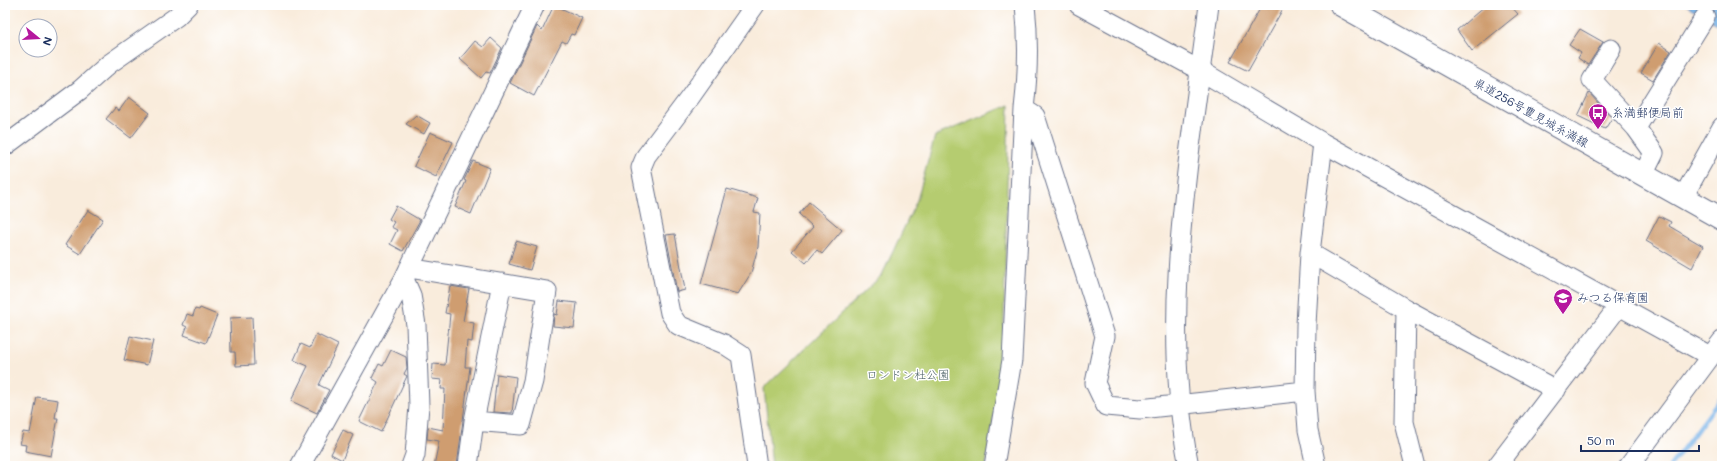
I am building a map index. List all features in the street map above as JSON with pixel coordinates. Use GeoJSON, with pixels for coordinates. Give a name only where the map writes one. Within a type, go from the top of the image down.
{"type":"FeatureCollection","features":[{"type":"Feature","properties":{"kind":"main road","name":"県道256号豊見城糸満線"},"geometry":{"type":"LineString","coordinates":[[1341,5],[1722,219]]}},
{"type":"Feature","properties":{"kind":"street"},"geometry":{"type":"LineString","coordinates":[[5,146],[80,90],[109,64],[176,17],[188,5]]}},
{"type":"Feature","properties":{"kind":"street"},"geometry":{"type":"LineString","coordinates":[[300,466],[407,274],[535,5]]}},
{"type":"Feature","properties":{"kind":"street"},"geometry":{"type":"LineString","coordinates":[[756,5],[646,156],[641,168],[670,313],[678,325],[724,344],[741,355],[757,466]]}},
{"type":"Feature","properties":{"kind":"street"},"geometry":{"type":"LineString","coordinates":[[994,466],[1012,360],[1024,109],[1028,73],[1029,37],[1025,5]]}},
{"type":"Feature","properties":{"kind":"street"},"geometry":{"type":"LineString","coordinates":[[1079,5],[1201,72],[1323,143],[1710,356]]}},
{"type":"Feature","properties":{"kind":"street"},"geometry":{"type":"LineString","coordinates":[[1189,466],[1181,405],[1177,334],[1179,278],[1185,196],[1209,5]]}},
{"type":"Feature","properties":{"kind":"street"},"geometry":{"type":"LineString","coordinates":[[1636,128],[1705,17]]}},
{"type":"Feature","properties":{"kind":"street"},"geometry":{"type":"LineString","coordinates":[[1611,49],[1592,80],[1636,128],[1654,153],[1643,175]]}},
{"type":"Feature","properties":{"kind":"street"},"geometry":{"type":"LineString","coordinates":[[1024,109],[1035,116],[1104,336],[1095,383],[1106,406],[1140,409],[1305,391]]}},
{"type":"Feature","properties":{"kind":"street"},"geometry":{"type":"LineString","coordinates":[[1683,197],[1722,127]]}},
{"type":"Feature","properties":{"kind":"street"},"geometry":{"type":"LineString","coordinates":[[1316,466],[1308,430],[1305,391],[1310,253],[1323,143]]}},
{"type":"Feature","properties":{"kind":"street"},"geometry":{"type":"LineString","coordinates":[[1310,253],[1406,309],[1556,390]]}},
{"type":"Feature","properties":{"kind":"street"},"geometry":{"type":"LineString","coordinates":[[407,274],[502,283],[547,291],[533,381],[521,425],[474,421]]}},
{"type":"Feature","properties":{"kind":"street"},"geometry":{"type":"LineString","coordinates":[[407,274],[416,332],[419,406],[415,455],[411,466]]}},
{"type":"Feature","properties":{"kind":"street"},"geometry":{"type":"LineString","coordinates":[[468,466],[474,421],[502,283]]}},
{"type":"Feature","properties":{"kind":"street"},"geometry":{"type":"LineString","coordinates":[[1497,466],[1619,306]]}},
{"type":"Feature","properties":{"kind":"street"},"geometry":{"type":"LineString","coordinates":[[1406,309],[1404,422],[1414,466]]}},
{"type":"Feature","properties":{"kind":"street"},"geometry":{"type":"LineString","coordinates":[[1630,466],[1722,341]]}},
{"type":"Feature","properties":{"kind":"green space","name":"ロンドン杜公園"},"geometry":{"type":"Polygon","coordinates":[[[1009,105],[1003,358],[986,466],[772,466],[764,388],[882,275],[917,200],[935,136],[1009,105]]]}},
{"type":"Feature","properties":{"kind":"water"},"geometry":{"type":"Polygon","coordinates":[[[1686,5],[1722,5],[1722,27],[1686,5]]]}},
{"type":"Feature","properties":{"kind":"building"},"geometry":{"type":"Polygon","coordinates":[[[554,5],[582,18],[574,35],[571,34],[566,43],[562,41],[534,96],[510,83],[537,26],[542,31],[554,5]]]}},
{"type":"Feature","properties":{"kind":"building"},"geometry":{"type":"Polygon","coordinates":[[[1262,5],[1285,5],[1248,71],[1230,62],[1262,5]]]}},
{"type":"Feature","properties":{"kind":"building"},"geometry":{"type":"Polygon","coordinates":[[[1486,5],[1510,5],[1518,14],[1472,51],[1457,30],[1486,5]]]}},
{"type":"Feature","properties":{"kind":"building"},"geometry":{"type":"Polygon","coordinates":[[[1580,29],[1603,42],[1588,65],[1578,58],[1581,53],[1569,45],[1580,29]]]}},
{"type":"Feature","properties":{"kind":"building"},"geometry":{"type":"Polygon","coordinates":[[[491,38],[502,48],[490,73],[486,72],[481,78],[460,59],[475,41],[483,47],[491,38]]]}},
{"type":"Feature","properties":{"kind":"building"},"geometry":{"type":"Polygon","coordinates":[[[1659,43],[1671,51],[1653,80],[1641,73],[1659,43]]]}},
{"type":"Feature","properties":{"kind":"building"},"geometry":{"type":"Polygon","coordinates":[[[1589,93],[1612,118],[1605,129],[1578,116],[1589,93]]]}},
{"type":"Feature","properties":{"kind":"building"},"geometry":{"type":"Polygon","coordinates":[[[129,97],[150,113],[131,138],[106,119],[115,108],[119,111],[129,97]]]}},
{"type":"Feature","properties":{"kind":"building"},"geometry":{"type":"Polygon","coordinates":[[[416,115],[430,123],[424,134],[406,124],[416,115]]]}},
{"type":"Feature","properties":{"kind":"building"},"geometry":{"type":"Polygon","coordinates":[[[430,132],[453,142],[436,177],[414,166],[430,132]]]}},
{"type":"Feature","properties":{"kind":"building"},"geometry":{"type":"Polygon","coordinates":[[[473,161],[490,168],[471,214],[455,207],[466,181],[464,180],[473,161]]]}},
{"type":"Feature","properties":{"kind":"building"},"geometry":{"type":"Polygon","coordinates":[[[727,189],[758,198],[754,212],[760,213],[758,247],[751,273],[738,294],[701,284],[727,189]]]}},
{"type":"Feature","properties":{"kind":"building"},"geometry":{"type":"Polygon","coordinates":[[[809,202],[842,230],[822,254],[817,250],[806,263],[792,251],[813,227],[799,214],[809,202]]]}},
{"type":"Feature","properties":{"kind":"building"},"geometry":{"type":"Polygon","coordinates":[[[396,206],[420,220],[403,251],[390,244],[397,230],[391,227],[394,222],[389,219],[396,206]]]}},
{"type":"Feature","properties":{"kind":"building"},"geometry":{"type":"Polygon","coordinates":[[[88,210],[103,219],[80,254],[65,245],[88,210]]]}},
{"type":"Feature","properties":{"kind":"building"},"geometry":{"type":"Polygon","coordinates":[[[1659,216],[1671,222],[1669,226],[1703,246],[1692,268],[1646,241],[1659,216]]]}},
{"type":"Feature","properties":{"kind":"building"},"geometry":{"type":"Polygon","coordinates":[[[675,234],[685,290],[677,292],[666,235],[675,234]]]}},
{"type":"Feature","properties":{"kind":"building"},"geometry":{"type":"Polygon","coordinates":[[[516,241],[537,247],[530,270],[509,264],[516,241]]]}},
{"type":"Feature","properties":{"kind":"building"},"geometry":{"type":"Polygon","coordinates":[[[450,286],[469,289],[463,321],[474,323],[472,342],[467,341],[465,367],[470,367],[457,466],[434,466],[439,441],[427,439],[428,427],[443,430],[445,389],[441,389],[442,380],[432,379],[433,364],[445,365],[450,314],[445,313],[450,286]]]}},
{"type":"Feature","properties":{"kind":"building"},"geometry":{"type":"Polygon","coordinates":[[[559,301],[577,303],[574,328],[553,326],[554,314],[557,315],[559,301]]]}},
{"type":"Feature","properties":{"kind":"building"},"geometry":{"type":"Polygon","coordinates":[[[200,308],[217,315],[206,343],[184,335],[187,327],[183,325],[187,314],[193,316],[195,309],[199,310],[200,308]]]}},
{"type":"Feature","properties":{"kind":"building"},"geometry":{"type":"Polygon","coordinates":[[[252,317],[254,365],[236,366],[235,352],[231,352],[230,318],[252,317]]]}},
{"type":"Feature","properties":{"kind":"building"},"geometry":{"type":"Polygon","coordinates":[[[316,334],[338,345],[319,385],[329,390],[317,413],[291,401],[308,366],[294,360],[301,344],[310,348],[316,334]]]}},
{"type":"Feature","properties":{"kind":"building"},"geometry":{"type":"Polygon","coordinates":[[[130,336],[153,341],[147,365],[124,360],[130,336]]]}},
{"type":"Feature","properties":{"kind":"building"},"geometry":{"type":"Polygon","coordinates":[[[391,350],[406,357],[407,368],[404,374],[407,376],[381,432],[359,421],[378,382],[372,378],[379,364],[383,366],[391,350]]]}},
{"type":"Feature","properties":{"kind":"building"},"geometry":{"type":"Polygon","coordinates":[[[497,374],[516,377],[512,413],[493,412],[497,374]]]}},
{"type":"Feature","properties":{"kind":"building"},"geometry":{"type":"Polygon","coordinates":[[[37,397],[58,400],[55,418],[58,418],[51,456],[25,451],[26,445],[20,444],[23,432],[30,433],[37,397]]]}},
{"type":"Feature","properties":{"kind":"building"},"geometry":{"type":"Polygon","coordinates":[[[343,430],[353,435],[342,460],[331,454],[343,430]]]}},
{"type":"Feature","properties":{"kind":"waterway"},"geometry":{"type":"LineString","coordinates":[[1670,466],[1722,397]]}},
{"type":"Feature","properties":{"kind":"place","name":"糸満郵便局前"},"geometry":{"type":"Point","coordinates":[1598,130]}},
{"type":"Feature","properties":{"kind":"place","name":"みつる保育園"},"geometry":{"type":"Point","coordinates":[1563,315]}}]}
